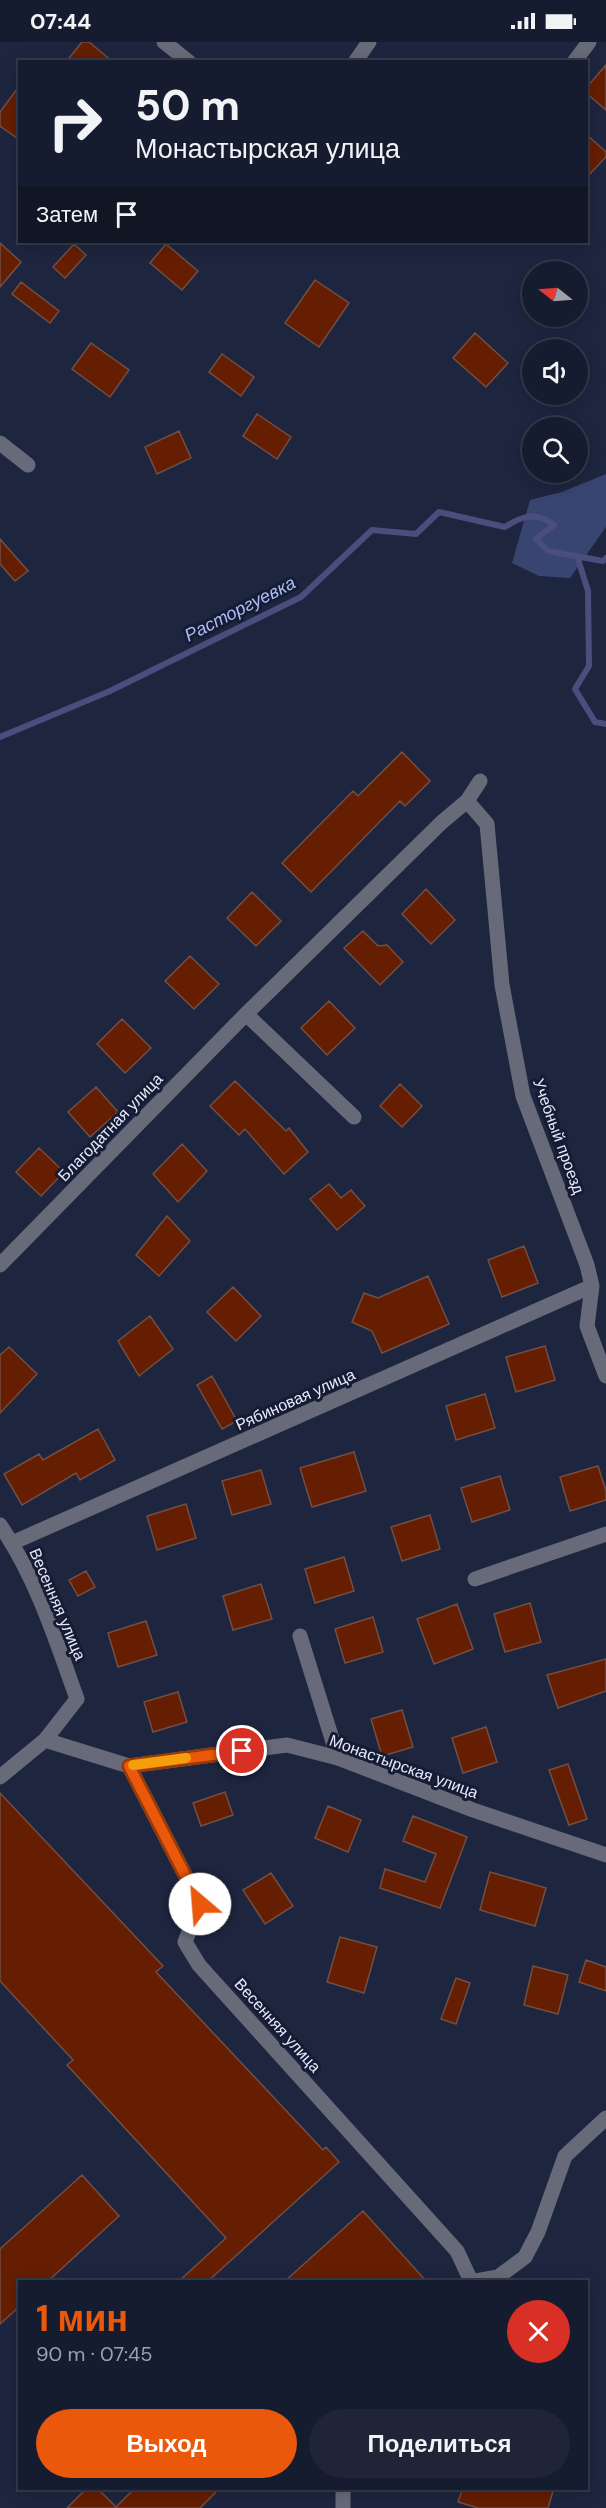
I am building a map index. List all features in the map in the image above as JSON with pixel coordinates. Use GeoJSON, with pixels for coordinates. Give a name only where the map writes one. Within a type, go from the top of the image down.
{"type":"FeatureCollection","features":[{"type":"Feature","properties":{"kind":"street"},"geometry":{"type":"LineString","coordinates":[[164,42],[186,60]]}},
{"type":"Feature","properties":{"kind":"street"},"geometry":{"type":"LineString","coordinates":[[356,60],[369,42]]}},
{"type":"Feature","properties":{"kind":"street"},"geometry":{"type":"LineString","coordinates":[[576,60],[589,42]]}},
{"type":"Feature","properties":{"kind":"street"},"geometry":{"type":"LineString","coordinates":[[0,443],[28,465]]}},
{"type":"Feature","properties":{"kind":"street","name":"Благодатная улица"},"geometry":{"type":"LineString","coordinates":[[0,1265],[246,1014],[442,822],[467,801],[480,781]]}},
{"type":"Feature","properties":{"kind":"street","name":"Учебный проезд"},"geometry":{"type":"LineString","coordinates":[[467,801],[487,824],[502,985],[523,1096],[583,1254],[592,1286],[587,1326],[606,1376]]}},
{"type":"Feature","properties":{"kind":"street"},"geometry":{"type":"LineString","coordinates":[[246,1014],[354,1117]]}},
{"type":"Feature","properties":{"kind":"street","name":"Рябиновая улица"},"geometry":{"type":"LineString","coordinates":[[12,1543],[592,1286]]}},
{"type":"Feature","properties":{"kind":"street","name":"Весенняя улица"},"geometry":{"type":"LineString","coordinates":[[0,1525],[12,1543],[53,1630],[77,1699],[45,1740]]}},
{"type":"Feature","properties":{"kind":"street"},"geometry":{"type":"LineString","coordinates":[[475,1579],[606,1534]]}},
{"type":"Feature","properties":{"kind":"street"},"geometry":{"type":"LineString","coordinates":[[300,1636],[338,1758]]}},
{"type":"Feature","properties":{"kind":"street"},"geometry":{"type":"LineString","coordinates":[[0,1777],[45,1740]]}},
{"type":"Feature","properties":{"kind":"street","name":"Монастырская улица"},"geometry":{"type":"LineString","coordinates":[[45,1740],[129,1766],[287,1745],[338,1758],[473,1810],[606,1855]]}},
{"type":"Feature","properties":{"kind":"street","name":"Весенняя улица"},"geometry":{"type":"LineString","coordinates":[[129,1766],[200,1904],[186,1942],[199,1965],[457,2251],[470,2280]]}},
{"type":"Feature","properties":{"kind":"street"},"geometry":{"type":"LineString","coordinates":[[477,2280],[498,2277],[525,2257],[538,2232],[565,2156],[606,2118]]}},
{"type":"Feature","properties":{"kind":"street"},"geometry":{"type":"LineString","coordinates":[[343,2508],[344,2490]]}},
{"type":"Feature","properties":{"kind":"shaded area"},"geometry":{"type":"Polygon","coordinates":[[[606,474],[606,527],[570,578],[539,576],[512,563],[530,500],[562,492],[606,474]]]}},
{"type":"Feature","properties":{"kind":"building"},"geometry":{"type":"Polygon","coordinates":[[[82,42],[89,42],[111,60],[68,60],[82,42]]]}},
{"type":"Feature","properties":{"kind":"building"},"geometry":{"type":"Polygon","coordinates":[[[606,65],[606,110],[588,95],[588,86],[606,65]]]}},
{"type":"Feature","properties":{"kind":"building"},"geometry":{"type":"Polygon","coordinates":[[[18,88],[18,139],[0,126],[0,112],[18,88]]]}},
{"type":"Feature","properties":{"kind":"building"},"geometry":{"type":"Polygon","coordinates":[[[588,136],[606,152],[606,157],[588,176],[588,136]]]}},
{"type":"Feature","properties":{"kind":"building"},"geometry":{"type":"Polygon","coordinates":[[[0,243],[21,262],[0,287],[0,243]]]}},
{"type":"Feature","properties":{"kind":"building"},"geometry":{"type":"Polygon","coordinates":[[[74,244],[86,255],[65,278],[53,267],[74,244]]]}},
{"type":"Feature","properties":{"kind":"building"},"geometry":{"type":"Polygon","coordinates":[[[166,244],[198,271],[182,290],[150,263],[166,244]]]}},
{"type":"Feature","properties":{"kind":"building"},"geometry":{"type":"Polygon","coordinates":[[[315,280],[349,303],[319,347],[285,323],[315,280]]]}},
{"type":"Feature","properties":{"kind":"building"},"geometry":{"type":"Polygon","coordinates":[[[21,282],[59,311],[50,323],[12,294],[21,282]]]}},
{"type":"Feature","properties":{"kind":"building"},"geometry":{"type":"Polygon","coordinates":[[[475,333],[508,363],[486,387],[453,358],[475,333]]]}},
{"type":"Feature","properties":{"kind":"building"},"geometry":{"type":"Polygon","coordinates":[[[91,343],[129,370],[110,397],[72,369],[91,343]]]}},
{"type":"Feature","properties":{"kind":"building"},"geometry":{"type":"Polygon","coordinates":[[[222,354],[254,377],[241,396],[209,372],[222,354]]]}},
{"type":"Feature","properties":{"kind":"building"},"geometry":{"type":"Polygon","coordinates":[[[257,414],[291,437],[277,459],[243,436],[257,414]]]}},
{"type":"Feature","properties":{"kind":"building"},"geometry":{"type":"Polygon","coordinates":[[[179,431],[191,458],[157,474],[145,447],[179,431]]]}},
{"type":"Feature","properties":{"kind":"building"},"geometry":{"type":"Polygon","coordinates":[[[0,539],[28,571],[15,581],[0,564],[0,539]]]}},
{"type":"Feature","properties":{"kind":"building"},"geometry":{"type":"Polygon","coordinates":[[[402,752],[430,781],[405,806],[400,801],[311,892],[282,863],[353,791],[358,796],[402,752]]]}},
{"type":"Feature","properties":{"kind":"building"},"geometry":{"type":"Polygon","coordinates":[[[426,889],[455,920],[431,944],[402,914],[426,889]]]}},
{"type":"Feature","properties":{"kind":"building"},"geometry":{"type":"Polygon","coordinates":[[[252,892],[281,921],[256,946],[227,918],[252,892]]]}},
{"type":"Feature","properties":{"kind":"building"},"geometry":{"type":"Polygon","coordinates":[[[363,931],[378,946],[387,945],[403,962],[380,985],[344,948],[363,931]]]}},
{"type":"Feature","properties":{"kind":"building"},"geometry":{"type":"Polygon","coordinates":[[[190,956],[219,984],[194,1009],[165,981],[190,956]]]}},
{"type":"Feature","properties":{"kind":"building"},"geometry":{"type":"Polygon","coordinates":[[[329,1001],[355,1028],[327,1055],[301,1028],[329,1001]]]}},
{"type":"Feature","properties":{"kind":"building"},"geometry":{"type":"Polygon","coordinates":[[[122,1019],[151,1048],[125,1073],[97,1044],[122,1019]]]}},
{"type":"Feature","properties":{"kind":"building"},"geometry":{"type":"Polygon","coordinates":[[[235,1081],[286,1131],[289,1128],[308,1152],[284,1174],[245,1129],[239,1135],[210,1106],[235,1081]]]}},
{"type":"Feature","properties":{"kind":"building"},"geometry":{"type":"Polygon","coordinates":[[[400,1084],[422,1106],[402,1127],[380,1106],[400,1084]]]}},
{"type":"Feature","properties":{"kind":"building"},"geometry":{"type":"Polygon","coordinates":[[[96,1087],[118,1112],[90,1137],[68,1112],[96,1087]]]}},
{"type":"Feature","properties":{"kind":"building"},"geometry":{"type":"Polygon","coordinates":[[[182,1144],[207,1171],[178,1202],[153,1174],[182,1144]]]}},
{"type":"Feature","properties":{"kind":"building"},"geometry":{"type":"Polygon","coordinates":[[[39,1148],[64,1172],[41,1196],[16,1172],[39,1148]]]}},
{"type":"Feature","properties":{"kind":"building"},"geometry":{"type":"Polygon","coordinates":[[[329,1184],[341,1198],[351,1190],[365,1206],[337,1230],[310,1199],[329,1184]]]}},
{"type":"Feature","properties":{"kind":"building"},"geometry":{"type":"Polygon","coordinates":[[[167,1216],[190,1241],[159,1276],[136,1255],[167,1216]]]}},
{"type":"Feature","properties":{"kind":"building"},"geometry":{"type":"Polygon","coordinates":[[[524,1246],[538,1283],[502,1297],[488,1260],[524,1246]]]}},
{"type":"Feature","properties":{"kind":"building"},"geometry":{"type":"Polygon","coordinates":[[[428,1276],[449,1324],[382,1353],[372,1331],[352,1322],[364,1293],[378,1298],[428,1276]]]}},
{"type":"Feature","properties":{"kind":"building"},"geometry":{"type":"Polygon","coordinates":[[[233,1287],[261,1316],[236,1341],[207,1312],[233,1287]]]}},
{"type":"Feature","properties":{"kind":"building"},"geometry":{"type":"Polygon","coordinates":[[[150,1316],[173,1349],[139,1376],[118,1341],[150,1316]]]}},
{"type":"Feature","properties":{"kind":"building"},"geometry":{"type":"Polygon","coordinates":[[[545,1346],[555,1380],[516,1392],[506,1357],[545,1346]]]}},
{"type":"Feature","properties":{"kind":"building"},"geometry":{"type":"Polygon","coordinates":[[[9,1347],[37,1374],[0,1413],[0,1355],[9,1347]]]}},
{"type":"Feature","properties":{"kind":"building"},"geometry":{"type":"Polygon","coordinates":[[[212,1376],[237,1421],[222,1429],[197,1385],[212,1376]]]}},
{"type":"Feature","properties":{"kind":"building"},"geometry":{"type":"Polygon","coordinates":[[[485,1394],[495,1428],[456,1440],[446,1406],[485,1394]]]}},
{"type":"Feature","properties":{"kind":"building"},"geometry":{"type":"Polygon","coordinates":[[[98,1429],[115,1460],[80,1480],[76,1473],[22,1505],[4,1474],[39,1454],[43,1460],[98,1429]]]}},
{"type":"Feature","properties":{"kind":"building"},"geometry":{"type":"Polygon","coordinates":[[[354,1452],[366,1491],[312,1507],[300,1468],[354,1452]]]}},
{"type":"Feature","properties":{"kind":"building"},"geometry":{"type":"Polygon","coordinates":[[[598,1466],[606,1491],[606,1500],[570,1511],[560,1477],[598,1466]]]}},
{"type":"Feature","properties":{"kind":"building"},"geometry":{"type":"Polygon","coordinates":[[[261,1470],[271,1504],[232,1515],[222,1481],[261,1470]]]}},
{"type":"Feature","properties":{"kind":"building"},"geometry":{"type":"Polygon","coordinates":[[[500,1476],[510,1510],[472,1522],[461,1488],[500,1476]]]}},
{"type":"Feature","properties":{"kind":"building"},"geometry":{"type":"Polygon","coordinates":[[[186,1504],[196,1538],[157,1550],[147,1516],[186,1504]]]}},
{"type":"Feature","properties":{"kind":"building"},"geometry":{"type":"Polygon","coordinates":[[[430,1515],[440,1549],[402,1561],[391,1527],[430,1515]]]}},
{"type":"Feature","properties":{"kind":"building"},"geometry":{"type":"Polygon","coordinates":[[[344,1557],[354,1591],[315,1603],[305,1569],[344,1557]]]}},
{"type":"Feature","properties":{"kind":"building"},"geometry":{"type":"Polygon","coordinates":[[[86,1571],[95,1587],[78,1596],[69,1580],[86,1571]]]}},
{"type":"Feature","properties":{"kind":"building"},"geometry":{"type":"Polygon","coordinates":[[[261,1584],[272,1619],[233,1630],[223,1596],[261,1584]]]}},
{"type":"Feature","properties":{"kind":"building"},"geometry":{"type":"Polygon","coordinates":[[[530,1603],[541,1642],[505,1652],[494,1614],[530,1603]]]}},
{"type":"Feature","properties":{"kind":"building"},"geometry":{"type":"Polygon","coordinates":[[[457,1604],[473,1649],[434,1664],[417,1619],[457,1604]]]}},
{"type":"Feature","properties":{"kind":"building"},"geometry":{"type":"Polygon","coordinates":[[[373,1617],[383,1652],[345,1663],[335,1629],[373,1617]]]}},
{"type":"Feature","properties":{"kind":"building"},"geometry":{"type":"Polygon","coordinates":[[[146,1621],[157,1655],[118,1667],[108,1633],[146,1621]]]}},
{"type":"Feature","properties":{"kind":"building"},"geometry":{"type":"Polygon","coordinates":[[[606,1659],[606,1691],[558,1708],[547,1675],[606,1659]]]}},
{"type":"Feature","properties":{"kind":"building"},"geometry":{"type":"Polygon","coordinates":[[[178,1692],[187,1722],[153,1732],[144,1702],[178,1692]]]}},
{"type":"Feature","properties":{"kind":"building"},"geometry":{"type":"Polygon","coordinates":[[[402,1710],[413,1747],[382,1756],[371,1719],[402,1710]]]}},
{"type":"Feature","properties":{"kind":"building"},"geometry":{"type":"Polygon","coordinates":[[[486,1727],[497,1762],[463,1773],[452,1738],[486,1727]]]}},
{"type":"Feature","properties":{"kind":"building"},"geometry":{"type":"Polygon","coordinates":[[[568,1764],[587,1819],[569,1825],[549,1770],[568,1764]]]}},
{"type":"Feature","properties":{"kind":"building"},"geometry":{"type":"Polygon","coordinates":[[[225,1792],[233,1815],[201,1826],[193,1803],[225,1792]]]}},
{"type":"Feature","properties":{"kind":"building"},"geometry":{"type":"Polygon","coordinates":[[[0,1793],[163,1966],[156,1972],[323,2150],[326,2147],[339,2162],[209,2280],[180,2280],[226,2238],[67,2065],[73,2060],[0,1981],[0,1793]]]}},
{"type":"Feature","properties":{"kind":"building"},"geometry":{"type":"Polygon","coordinates":[[[328,1806],[361,1820],[348,1852],[315,1838],[328,1806]]]}},
{"type":"Feature","properties":{"kind":"building"},"geometry":{"type":"Polygon","coordinates":[[[413,1816],[467,1837],[440,1908],[380,1888],[385,1869],[425,1882],[436,1854],[403,1841],[413,1816]]]}},
{"type":"Feature","properties":{"kind":"building"},"geometry":{"type":"Polygon","coordinates":[[[490,1872],[546,1888],[535,1926],[480,1910],[490,1872]]]}},
{"type":"Feature","properties":{"kind":"building"},"geometry":{"type":"Polygon","coordinates":[[[271,1873],[293,1906],[265,1924],[243,1890],[271,1873]]]}},
{"type":"Feature","properties":{"kind":"building"},"geometry":{"type":"Polygon","coordinates":[[[340,1937],[377,1947],[364,1993],[327,1982],[340,1937]]]}},
{"type":"Feature","properties":{"kind":"building"},"geometry":{"type":"Polygon","coordinates":[[[586,1960],[606,1967],[606,1991],[579,1982],[586,1960]]]}},
{"type":"Feature","properties":{"kind":"building"},"geometry":{"type":"Polygon","coordinates":[[[533,1966],[568,1975],[558,2014],[524,2005],[533,1966]]]}},
{"type":"Feature","properties":{"kind":"building"},"geometry":{"type":"Polygon","coordinates":[[[456,1978],[470,1983],[456,2024],[441,2019],[456,1978]]]}},
{"type":"Feature","properties":{"kind":"building"},"geometry":{"type":"Polygon","coordinates":[[[82,2175],[119,2216],[49,2280],[18,2280],[18,2308],[0,2324],[0,2249],[82,2175]]]}},
{"type":"Feature","properties":{"kind":"building"},"geometry":{"type":"Polygon","coordinates":[[[363,2211],[425,2280],[286,2280],[363,2211]]]}},
{"type":"Feature","properties":{"kind":"building"},"geometry":{"type":"Polygon","coordinates":[[[85,2490],[99,2490],[116,2507],[133,2490],[218,2490],[200,2508],[67,2508],[85,2490]]]}},
{"type":"Feature","properties":{"kind":"building"},"geometry":{"type":"Polygon","coordinates":[[[462,2490],[553,2490],[548,2508],[478,2508],[458,2502],[462,2490]]]}},
{"type":"Feature","properties":{"kind":"waterway","name":"Расторгуевка"},"geometry":{"type":"LineString","coordinates":[[0,737],[110,691],[301,597],[372,530],[416,534],[439,512],[505,527],[517,520],[535,517],[554,525],[536,539],[548,551],[603,561],[606,558]]}},
{"type":"Feature","properties":{"kind":"waterway"},"geometry":{"type":"LineString","coordinates":[[577,556],[588,591],[589,666],[575,689],[595,722],[606,724]]}},
{"type":"Feature","properties":{"kind":"slow traffic"},"geometry":{"type":"LineString","coordinates":[[133,1765],[186,1758]]}},
{"type":"Feature","properties":{"kind":"route"},"geometry":{"type":"LineString","coordinates":[[200,1904],[129,1766],[242,1751]]}}]}
